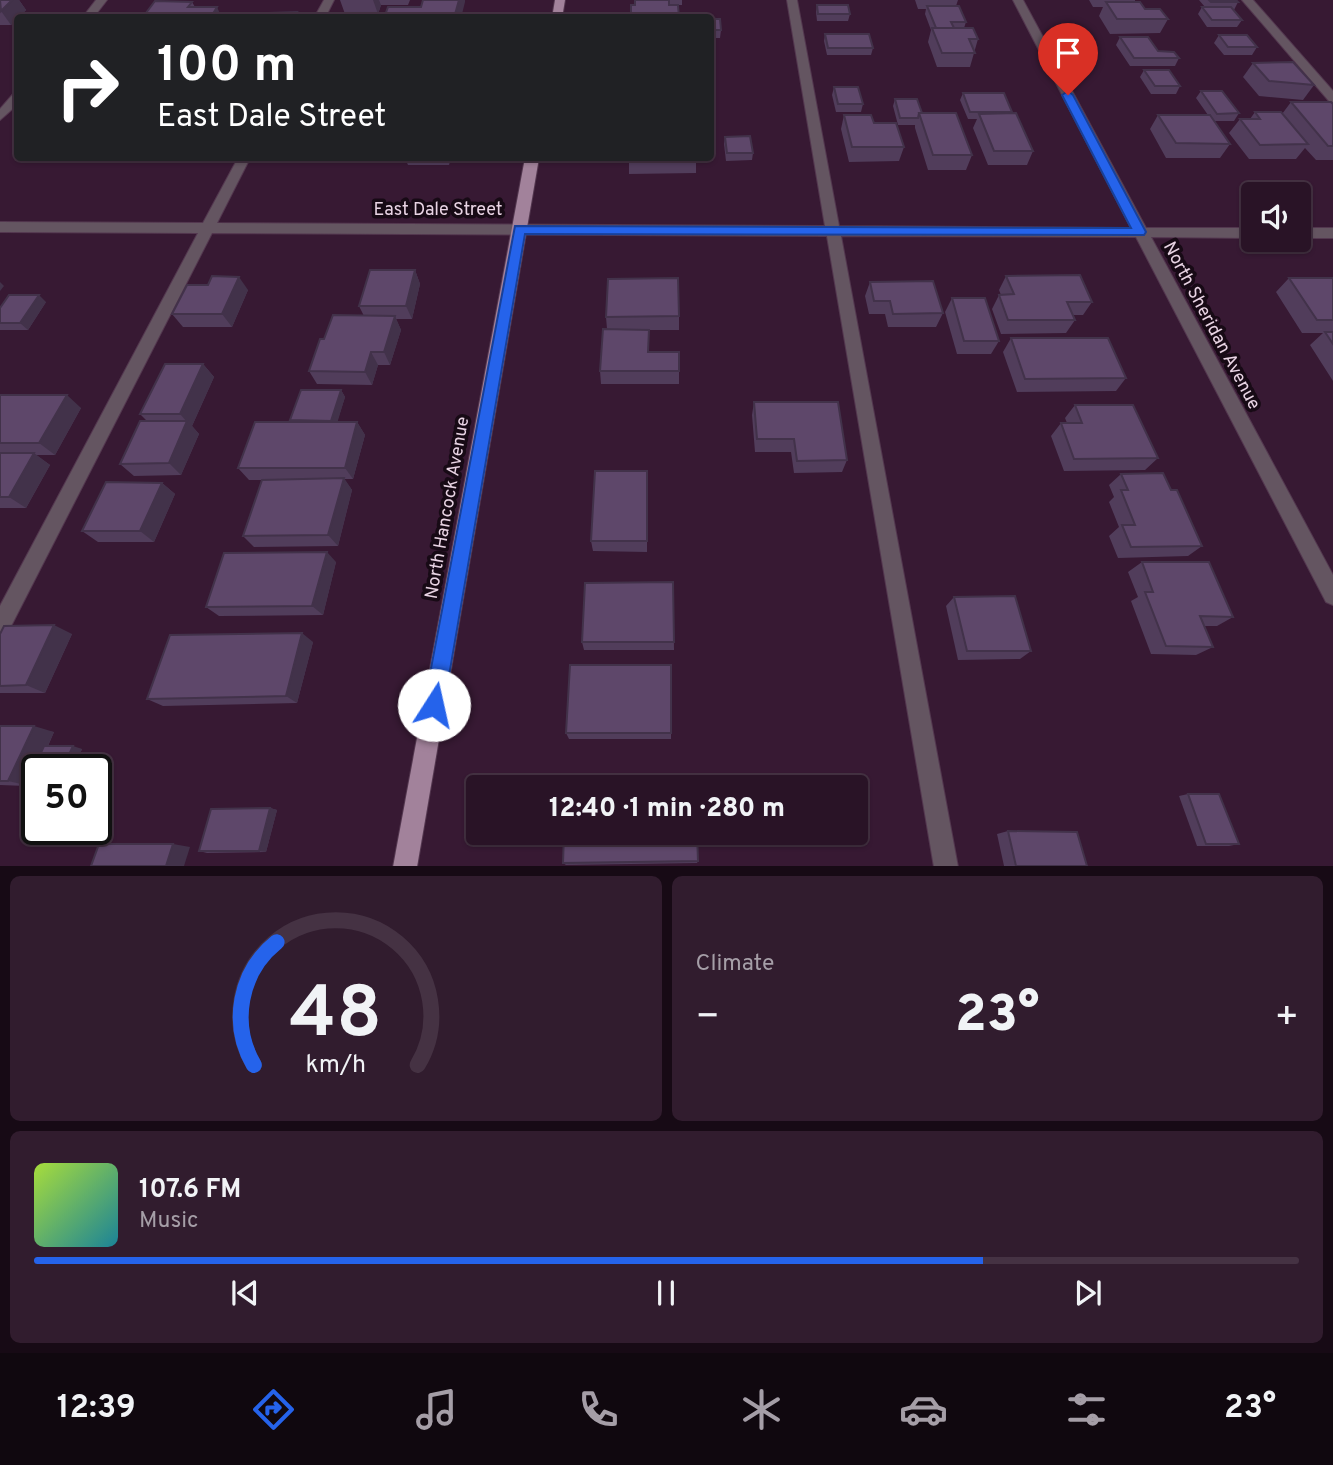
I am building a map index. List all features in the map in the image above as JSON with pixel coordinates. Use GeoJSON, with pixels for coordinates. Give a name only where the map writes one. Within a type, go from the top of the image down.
{"type":"FeatureCollection","features":[{"type":"Feature","properties":{"kind":"main road","name":"North Hancock Avenue"},"geometry":{"type":"LineString","coordinates":[[405,866],[531,161]]}},
{"type":"Feature","properties":{"kind":"street"},"geometry":{"type":"LineString","coordinates":[[90,14],[102,0]]}},
{"type":"Feature","properties":{"kind":"street"},"geometry":{"type":"LineString","coordinates":[[792,0],[946,866]]}},
{"type":"Feature","properties":{"kind":"street","name":"North Sheridan Avenue"},"geometry":{"type":"LineString","coordinates":[[1018,0],[1333,595]]}},
{"type":"Feature","properties":{"kind":"street"},"geometry":{"type":"LineString","coordinates":[[1247,0],[1333,98]]}},
{"type":"Feature","properties":{"kind":"street"},"geometry":{"type":"LineString","coordinates":[[0,116],[14,100]]}},
{"type":"Feature","properties":{"kind":"street"},"geometry":{"type":"LineString","coordinates":[[0,627],[242,161]]}},
{"type":"Feature","properties":{"kind":"street","name":"East Dale Street"},"geometry":{"type":"LineString","coordinates":[[0,227],[1241,233]]}},
{"type":"Feature","properties":{"kind":"street"},"geometry":{"type":"LineString","coordinates":[[1311,233],[1333,233]]}},
{"type":"Feature","properties":{"kind":"building"},"geometry":{"type":"Polygon","coordinates":[[[0,0],[12,0],[1,11],[0,0]]]}},
{"type":"Feature","properties":{"kind":"building"},"geometry":{"type":"Polygon","coordinates":[[[423,0],[459,0],[455,14],[385,14],[388,7],[421,7],[423,0]]]}},
{"type":"Feature","properties":{"kind":"building"},"geometry":{"type":"Polygon","coordinates":[[[635,0],[669,0],[669,5],[678,5],[679,14],[631,14],[631,5],[635,5],[635,0]]]}},
{"type":"Feature","properties":{"kind":"building"},"geometry":{"type":"Polygon","coordinates":[[[1209,0],[1236,0],[1238,2],[1211,2],[1209,0]]]}},
{"type":"Feature","properties":{"kind":"building"},"geometry":{"type":"Polygon","coordinates":[[[155,1],[192,2],[188,7],[217,7],[213,14],[145,14],[155,1]]]}},
{"type":"Feature","properties":{"kind":"building"},"geometry":{"type":"Polygon","coordinates":[[[1106,2],[1140,2],[1145,9],[1160,9],[1168,19],[1117,19],[1106,2]]]}},
{"type":"Feature","properties":{"kind":"building"},"geometry":{"type":"Polygon","coordinates":[[[817,5],[848,5],[850,14],[818,14],[817,5]]]}},
{"type":"Feature","properties":{"kind":"building"},"geometry":{"type":"Polygon","coordinates":[[[927,6],[959,6],[966,22],[951,22],[954,28],[936,28],[927,6]]]}},
{"type":"Feature","properties":{"kind":"building"},"geometry":{"type":"Polygon","coordinates":[[[1202,7],[1231,7],[1242,20],[1212,20],[1202,7]]]}},
{"type":"Feature","properties":{"kind":"building"},"geometry":{"type":"Polygon","coordinates":[[[297,12],[296,14],[268,13],[297,12]]]}},
{"type":"Feature","properties":{"kind":"building"},"geometry":{"type":"Polygon","coordinates":[[[714,19],[720,19],[721,30],[714,30],[714,19]]]}},
{"type":"Feature","properties":{"kind":"building"},"geometry":{"type":"Polygon","coordinates":[[[932,28],[973,28],[978,39],[969,39],[975,53],[942,53],[932,28]]]}},
{"type":"Feature","properties":{"kind":"building"},"geometry":{"type":"Polygon","coordinates":[[[825,34],[869,34],[873,48],[828,48],[825,34]]]}},
{"type":"Feature","properties":{"kind":"building"},"geometry":{"type":"Polygon","coordinates":[[[1219,35],[1247,35],[1257,47],[1228,47],[1219,35]]]}},
{"type":"Feature","properties":{"kind":"building"},"geometry":{"type":"Polygon","coordinates":[[[1120,37],[1148,37],[1158,51],[1174,52],[1179,58],[1134,58],[1120,37]]]}},
{"type":"Feature","properties":{"kind":"building"},"geometry":{"type":"Polygon","coordinates":[[[1293,62],[1314,85],[1269,81],[1253,63],[1293,62]]]}},
{"type":"Feature","properties":{"kind":"building"},"geometry":{"type":"Polygon","coordinates":[[[1144,70],[1169,70],[1180,86],[1155,86],[1144,70]]]}},
{"type":"Feature","properties":{"kind":"building"},"geometry":{"type":"Polygon","coordinates":[[[834,87],[858,87],[863,104],[838,104],[834,87]]]}},
{"type":"Feature","properties":{"kind":"building"},"geometry":{"type":"Polygon","coordinates":[[[1201,91],[1222,91],[1239,113],[1217,114],[1201,91]]]}},
{"type":"Feature","properties":{"kind":"building"},"geometry":{"type":"Polygon","coordinates":[[[963,93],[1004,93],[1012,112],[970,112],[963,93]]]}},
{"type":"Feature","properties":{"kind":"building"},"geometry":{"type":"Polygon","coordinates":[[[895,99],[917,99],[922,113],[919,113],[918,118],[900,118],[895,99]]]}},
{"type":"Feature","properties":{"kind":"building"},"geometry":{"type":"Polygon","coordinates":[[[1291,102],[1333,104],[1333,146],[1328,146],[1291,102]]]}},
{"type":"Feature","properties":{"kind":"building"},"geometry":{"type":"Polygon","coordinates":[[[1255,112],[1281,112],[1308,144],[1260,145],[1240,119],[1260,119],[1255,112]]]}},
{"type":"Feature","properties":{"kind":"building"},"geometry":{"type":"Polygon","coordinates":[[[919,113],[956,113],[972,155],[933,155],[919,113]]]}},
{"type":"Feature","properties":{"kind":"building"},"geometry":{"type":"Polygon","coordinates":[[[1016,113],[1033,151],[994,151],[979,114],[1016,113]]]}},
{"type":"Feature","properties":{"kind":"building"},"geometry":{"type":"Polygon","coordinates":[[[844,115],[871,115],[874,123],[896,123],[904,147],[852,147],[844,115]]]}},
{"type":"Feature","properties":{"kind":"building"},"geometry":{"type":"Polygon","coordinates":[[[1158,115],[1210,115],[1230,144],[1176,143],[1158,115]]]}},
{"type":"Feature","properties":{"kind":"building"},"geometry":{"type":"Polygon","coordinates":[[[750,136],[753,153],[727,153],[725,137],[750,136]]]}},
{"type":"Feature","properties":{"kind":"building"},"geometry":{"type":"Polygon","coordinates":[[[370,270],[415,270],[406,306],[359,306],[370,270]]]}},
{"type":"Feature","properties":{"kind":"building"},"geometry":{"type":"Polygon","coordinates":[[[1080,275],[1092,302],[1067,302],[1075,320],[1008,320],[999,295],[1014,294],[1006,276],[1080,275]]]}},
{"type":"Feature","properties":{"kind":"building"},"geometry":{"type":"Polygon","coordinates":[[[212,276],[239,277],[222,314],[172,314],[187,285],[208,285],[212,276]]]}},
{"type":"Feature","properties":{"kind":"building"},"geometry":{"type":"Polygon","coordinates":[[[678,278],[679,316],[606,317],[608,279],[678,278]]]}},
{"type":"Feature","properties":{"kind":"building"},"geometry":{"type":"Polygon","coordinates":[[[1289,278],[1333,278],[1333,320],[1317,320],[1289,278]]]}},
{"type":"Feature","properties":{"kind":"building"},"geometry":{"type":"Polygon","coordinates":[[[933,281],[943,313],[893,314],[890,301],[874,301],[870,282],[933,281]]]}},
{"type":"Feature","properties":{"kind":"building"},"geometry":{"type":"Polygon","coordinates":[[[9,295],[39,295],[20,323],[0,323],[0,308],[9,295]]]}},
{"type":"Feature","properties":{"kind":"building"},"geometry":{"type":"Polygon","coordinates":[[[952,298],[985,298],[999,341],[964,341],[952,298]]]}},
{"type":"Feature","properties":{"kind":"building"},"geometry":{"type":"Polygon","coordinates":[[[333,315],[395,316],[384,352],[371,352],[365,372],[309,371],[320,339],[324,339],[333,315]]]}},
{"type":"Feature","properties":{"kind":"building"},"geometry":{"type":"Polygon","coordinates":[[[603,329],[649,330],[648,352],[679,352],[679,371],[600,371],[603,329]]]}},
{"type":"Feature","properties":{"kind":"building"},"geometry":{"type":"Polygon","coordinates":[[[1325,332],[1333,332],[1333,344],[1325,332]]]}},
{"type":"Feature","properties":{"kind":"building"},"geometry":{"type":"Polygon","coordinates":[[[1011,338],[1108,338],[1126,378],[1025,379],[1011,338]]]}},
{"type":"Feature","properties":{"kind":"building"},"geometry":{"type":"Polygon","coordinates":[[[165,364],[203,364],[180,414],[140,414],[165,364]]]}},
{"type":"Feature","properties":{"kind":"building"},"geometry":{"type":"Polygon","coordinates":[[[301,390],[341,390],[331,421],[290,420],[301,390]]]}},
{"type":"Feature","properties":{"kind":"building"},"geometry":{"type":"Polygon","coordinates":[[[0,395],[67,395],[39,443],[0,443],[0,395]]]}},
{"type":"Feature","properties":{"kind":"building"},"geometry":{"type":"Polygon","coordinates":[[[754,402],[838,402],[847,460],[797,461],[794,439],[757,439],[754,402]]]}},
{"type":"Feature","properties":{"kind":"building"},"geometry":{"type":"Polygon","coordinates":[[[1075,405],[1133,405],[1158,458],[1074,459],[1061,423],[1082,423],[1075,405]]]}},
{"type":"Feature","properties":{"kind":"building"},"geometry":{"type":"Polygon","coordinates":[[[140,421],[187,421],[169,463],[120,464],[140,421]]]}},
{"type":"Feature","properties":{"kind":"building"},"geometry":{"type":"Polygon","coordinates":[[[255,422],[357,422],[345,468],[238,468],[255,422]]]}},
{"type":"Feature","properties":{"kind":"building"},"geometry":{"type":"Polygon","coordinates":[[[0,453],[34,453],[9,497],[0,497],[0,453]]]}},
{"type":"Feature","properties":{"kind":"building"},"geometry":{"type":"Polygon","coordinates":[[[595,471],[647,471],[647,541],[591,541],[595,471]]]}},
{"type":"Feature","properties":{"kind":"building"},"geometry":{"type":"Polygon","coordinates":[[[1163,473],[1171,490],[1177,490],[1202,546],[1131,547],[1122,525],[1135,525],[1121,490],[1128,490],[1121,474],[1163,473]]]}},
{"type":"Feature","properties":{"kind":"building"},"geometry":{"type":"Polygon","coordinates":[[[344,478],[328,535],[243,536],[262,480],[344,478]]]}},
{"type":"Feature","properties":{"kind":"building"},"geometry":{"type":"Polygon","coordinates":[[[106,482],[162,483],[140,531],[82,531],[106,482]]]}},
{"type":"Feature","properties":{"kind":"building"},"geometry":{"type":"Polygon","coordinates":[[[327,552],[312,606],[206,607],[224,553],[327,552]]]}},
{"type":"Feature","properties":{"kind":"building"},"geometry":{"type":"Polygon","coordinates":[[[1142,562],[1209,562],[1233,617],[1200,616],[1213,647],[1166,646],[1145,592],[1153,592],[1142,562]]]}},
{"type":"Feature","properties":{"kind":"building"},"geometry":{"type":"Polygon","coordinates":[[[673,582],[674,642],[582,642],[585,583],[673,582]]]}},
{"type":"Feature","properties":{"kind":"building"},"geometry":{"type":"Polygon","coordinates":[[[1015,596],[1031,651],[967,651],[954,597],[1015,596]]]}},
{"type":"Feature","properties":{"kind":"building"},"geometry":{"type":"Polygon","coordinates":[[[54,625],[26,685],[0,686],[0,634],[4,626],[54,625]]]}},
{"type":"Feature","properties":{"kind":"building"},"geometry":{"type":"Polygon","coordinates":[[[302,633],[286,696],[147,699],[170,635],[302,633]]]}},
{"type":"Feature","properties":{"kind":"building"},"geometry":{"type":"Polygon","coordinates":[[[570,665],[671,665],[671,733],[566,733],[570,665]]]}},
{"type":"Feature","properties":{"kind":"building"},"geometry":{"type":"Polygon","coordinates":[[[0,726],[34,726],[8,781],[0,781],[0,726]]]}},
{"type":"Feature","properties":{"kind":"building"},"geometry":{"type":"Polygon","coordinates":[[[44,746],[73,746],[69,754],[40,754],[44,746]]]}},
{"type":"Feature","properties":{"kind":"building"},"geometry":{"type":"Polygon","coordinates":[[[1188,794],[1219,794],[1239,844],[1206,844],[1188,794]]]}},
{"type":"Feature","properties":{"kind":"building"},"geometry":{"type":"Polygon","coordinates":[[[270,808],[259,851],[199,851],[211,809],[270,808]]]}},
{"type":"Feature","properties":{"kind":"building"},"geometry":{"type":"Polygon","coordinates":[[[1008,831],[1077,832],[1087,866],[1016,866],[1008,831]]]}},
{"type":"Feature","properties":{"kind":"building"},"geometry":{"type":"Polygon","coordinates":[[[173,844],[166,866],[91,866],[99,845],[173,844]]]}},
{"type":"Feature","properties":{"kind":"building"},"geometry":{"type":"Polygon","coordinates":[[[564,845],[697,845],[698,861],[563,863],[564,845]]]}},
{"type":"Feature","properties":{"kind":"route"},"geometry":{"type":"LineString","coordinates":[[434,705],[519,229],[1140,232],[1068,95]]}}]}
